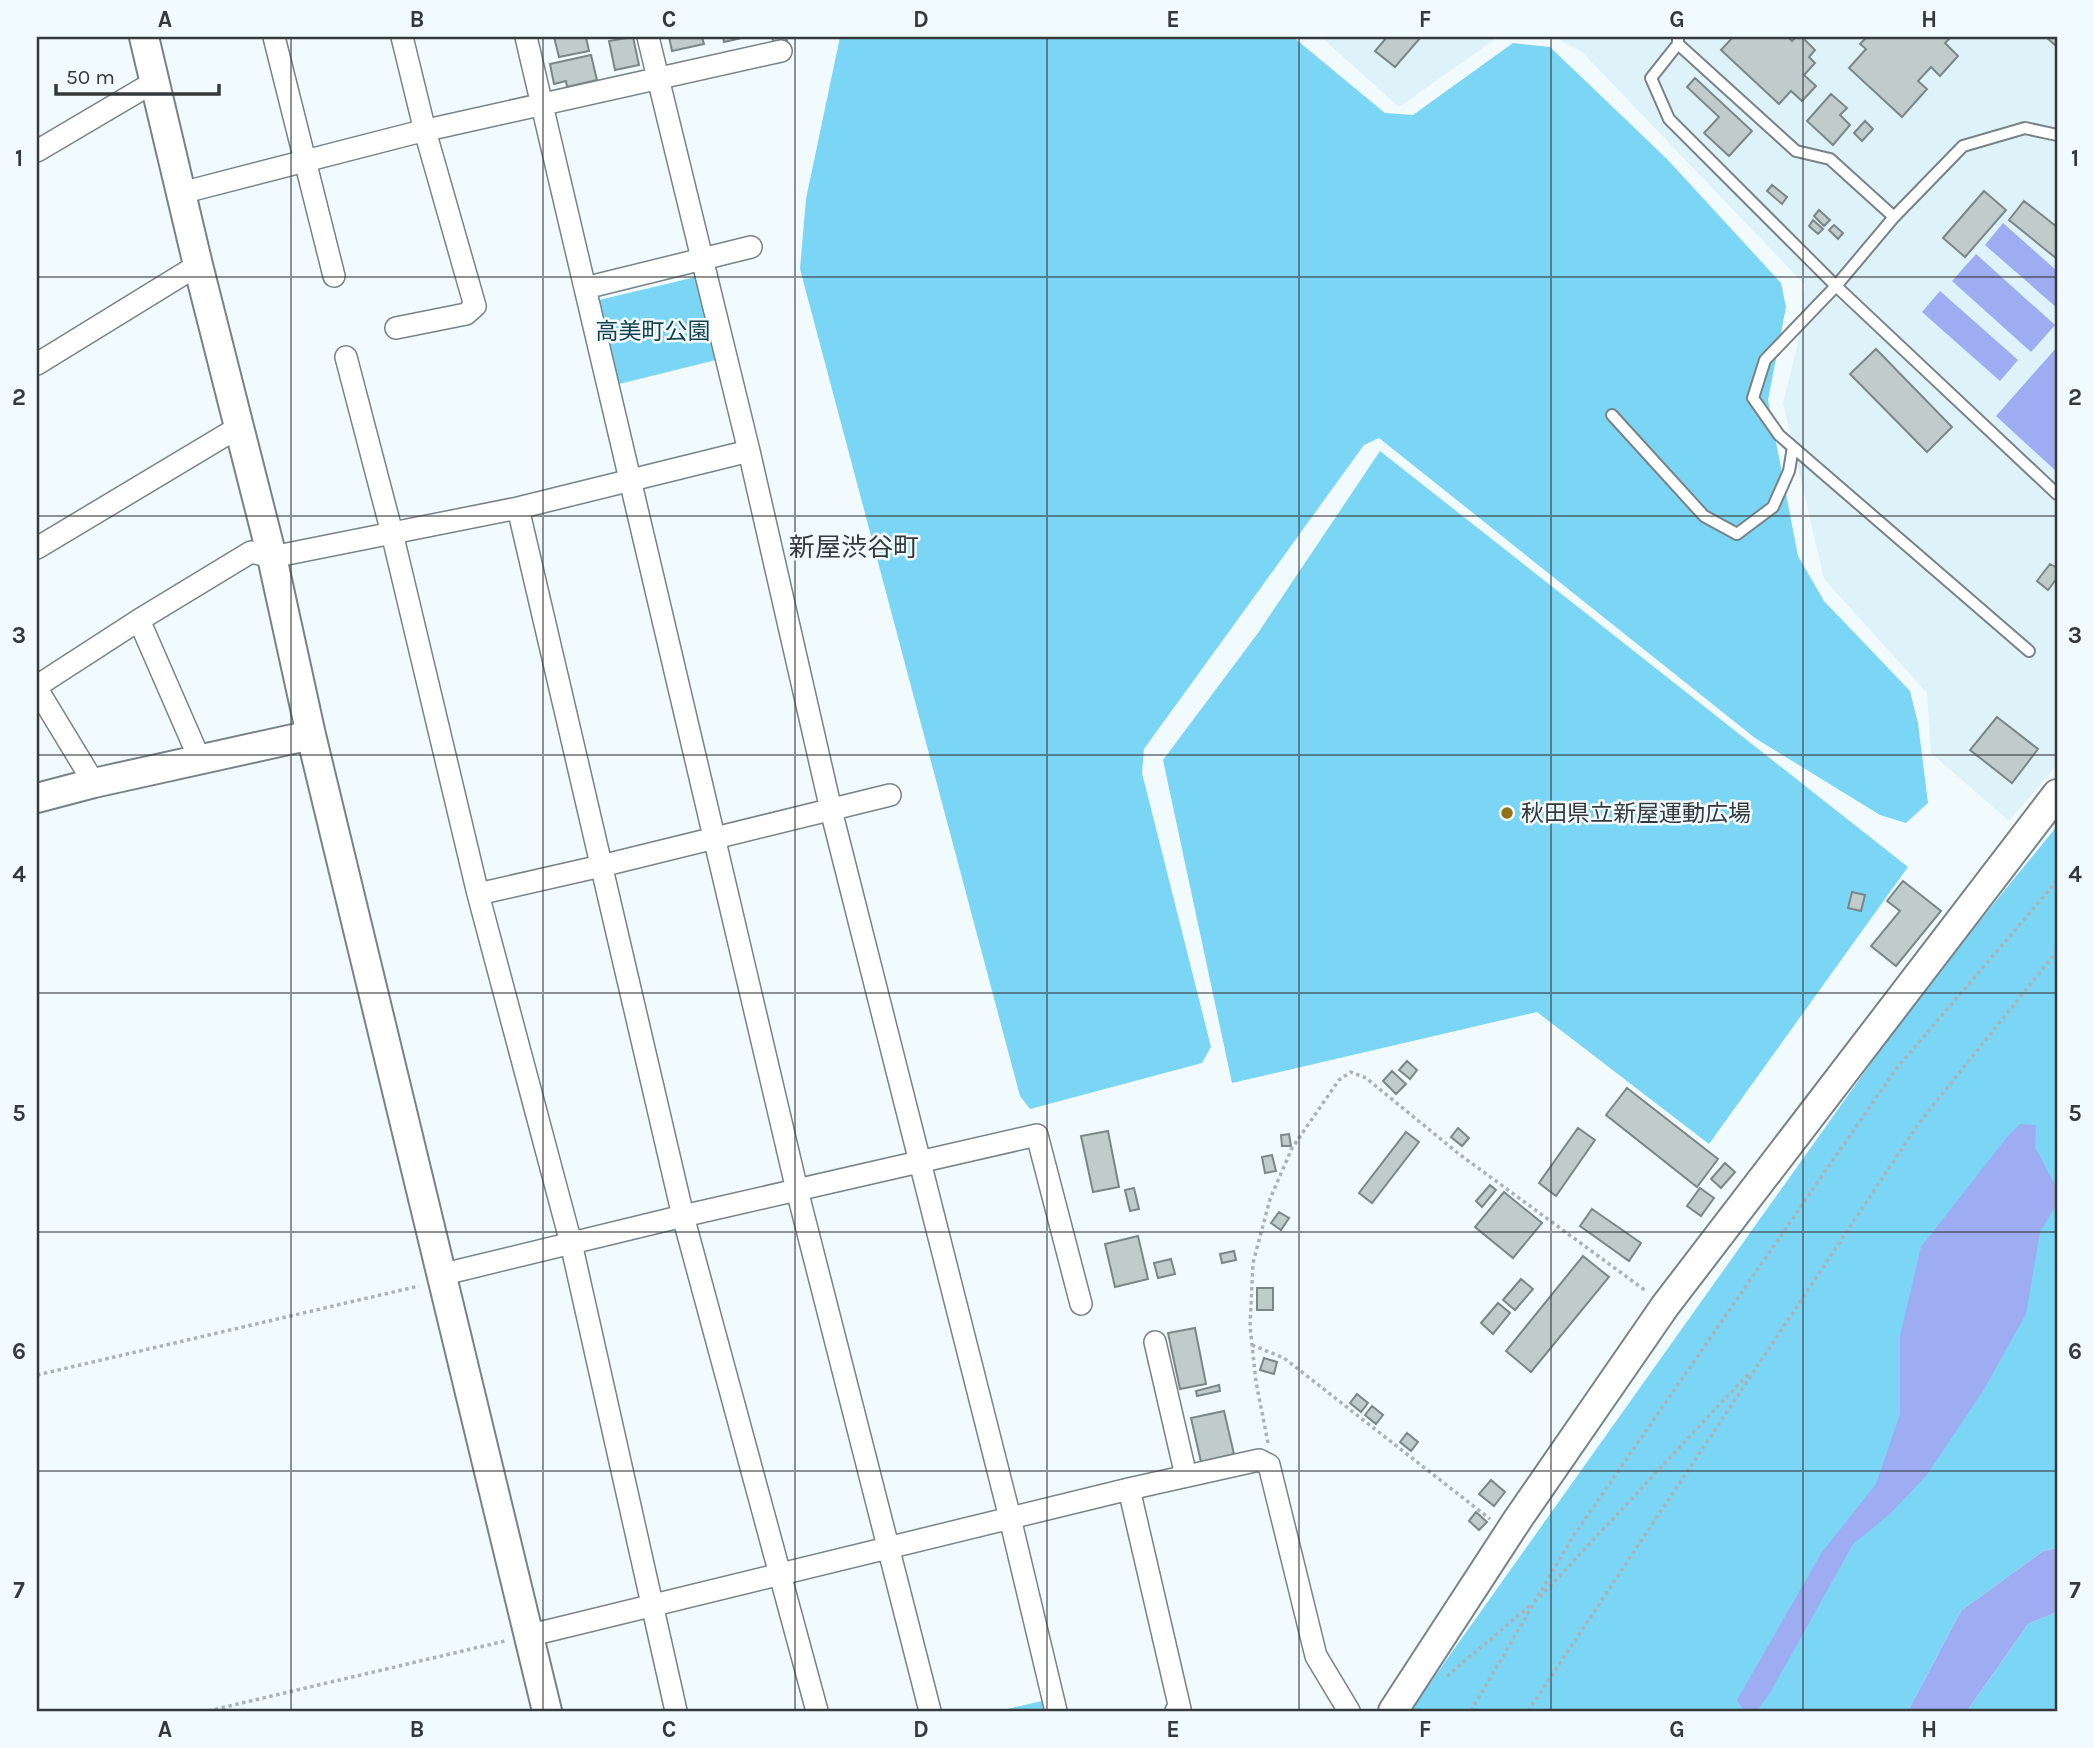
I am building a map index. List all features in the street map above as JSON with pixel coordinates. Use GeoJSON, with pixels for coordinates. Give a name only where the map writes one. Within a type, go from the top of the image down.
{"type":"FeatureCollection","features":[{"type":"Feature","properties":{"kind":"street"},"geometry":{"type":"LineString","coordinates":[[144,37],[272,557],[311,735],[547,1711]]}},
{"type":"Feature","properties":{"kind":"street"},"geometry":{"type":"LineString","coordinates":[[274,37],[334,276]]}},
{"type":"Feature","properties":{"kind":"street"},"geometry":{"type":"LineString","coordinates":[[396,328],[466,314],[475,306],[425,131],[402,37]]}},
{"type":"Feature","properties":{"kind":"street"},"geometry":{"type":"LineString","coordinates":[[526,37],[797,1190],[930,1711]]}},
{"type":"Feature","properties":{"kind":"street"},"geometry":{"type":"LineString","coordinates":[[648,37],[749,451],[831,810],[921,1161],[1056,1711]]}},
{"type":"Feature","properties":{"kind":"street"},"geometry":{"type":"LineString","coordinates":[[181,193],[425,131],[781,51]]}},
{"type":"Feature","properties":{"kind":"street"},"geometry":{"type":"LineString","coordinates":[[37,151],[154,82]]}},
{"type":"Feature","properties":{"kind":"street"},"geometry":{"type":"LineString","coordinates":[[585,288],[751,247]]}},
{"type":"Feature","properties":{"kind":"street"},"geometry":{"type":"LineString","coordinates":[[37,364],[198,265]]}},
{"type":"Feature","properties":{"kind":"street"},"geometry":{"type":"LineString","coordinates":[[346,357],[392,533],[478,894],[571,1243],[676,1711]]}},
{"type":"Feature","properties":{"kind":"street"},"geometry":{"type":"LineString","coordinates":[[37,548],[239,427]]}},
{"type":"Feature","properties":{"kind":"street"},"geometry":{"type":"LineString","coordinates":[[94,783],[37,688],[139,620],[251,552],[272,557],[518,508],[749,451]]}},
{"type":"Feature","properties":{"kind":"street"},"geometry":{"type":"LineString","coordinates":[[518,508],[683,1216],[817,1711]]}},
{"type":"Feature","properties":{"kind":"street"},"geometry":{"type":"LineString","coordinates":[[139,620],[200,760]]}},
{"type":"Feature","properties":{"kind":"street"},"geometry":{"type":"LineString","coordinates":[[37,798],[311,735]]}},
{"type":"Feature","properties":{"kind":"street"},"geometry":{"type":"LineString","coordinates":[[1393,1711],[1509,1534],[1665,1306],[2057,794]]}},
{"type":"Feature","properties":{"kind":"street"},"geometry":{"type":"LineString","coordinates":[[478,894],[890,795]]}},
{"type":"Feature","properties":{"kind":"street"},"geometry":{"type":"LineString","coordinates":[[441,1278],[683,1216],[1037,1135],[1081,1304]]}},
{"type":"Feature","properties":{"kind":"street"},"geometry":{"type":"LineString","coordinates":[[1155,1342],[1186,1475]]}},
{"type":"Feature","properties":{"kind":"street"},"geometry":{"type":"LineString","coordinates":[[527,1636],[1250,1460],[1269,1465],[1298,1592],[1316,1656],[1349,1711]]}},
{"type":"Feature","properties":{"kind":"street"},"geometry":{"type":"LineString","coordinates":[[1129,1489],[1180,1709],[1176,1711]]}},
{"type":"Feature","properties":{"kind":"lane"},"geometry":{"type":"LineString","coordinates":[[1894,217],[1830,159],[1796,151],[1678,41],[1651,78],[1668,119],[1836,286],[2057,494]]}},
{"type":"Feature","properties":{"kind":"lane"},"geometry":{"type":"LineString","coordinates":[[2029,651],[1779,435],[1754,398],[1765,360],[1836,286],[1894,217],[1963,146],[2025,128],[2057,135]]}},
{"type":"Feature","properties":{"kind":"lane"},"geometry":{"type":"LineString","coordinates":[[1612,415],[1704,516],[1737,534],[1773,507],[1789,471],[1793,447]]}},
{"type":"Feature","properties":{"kind":"path"},"geometry":{"type":"LineString","coordinates":[[1471,1711],[1572,1538],[1896,1069],[2057,881]]}},
{"type":"Feature","properties":{"kind":"path"},"geometry":{"type":"LineString","coordinates":[[1528,1711],[1919,1123],[2057,951]]}},
{"type":"Feature","properties":{"kind":"path"},"geometry":{"type":"LineString","coordinates":[[1263,1462],[1269,1450],[1256,1382],[1250,1326],[1253,1263],[1270,1199],[1292,1148],[1339,1080],[1351,1072],[1366,1078],[1459,1154],[1665,1306]]}},
{"type":"Feature","properties":{"kind":"path"},"geometry":{"type":"LineString","coordinates":[[37,1375],[441,1278]]}},
{"type":"Feature","properties":{"kind":"path"},"geometry":{"type":"LineString","coordinates":[[1252,1345],[1284,1358],[1509,1534]]}},
{"type":"Feature","properties":{"kind":"path"},"geometry":{"type":"LineString","coordinates":[[1445,1677],[1535,1601],[1758,1363]]}},
{"type":"Feature","properties":{"kind":"path"},"geometry":{"type":"LineString","coordinates":[[208,1711],[527,1636]]}},
{"type":"Feature","properties":{"kind":"shaded area"},"geometry":{"type":"Polygon","coordinates":[[[1321,37],[1498,37],[1399,107],[1321,37]]]}},
{"type":"Feature","properties":{"kind":"shaded area"},"geometry":{"type":"Polygon","coordinates":[[[1556,37],[2057,37],[2057,765],[2009,821],[1931,753],[1927,693],[1824,579],[1783,403],[1797,347],[1805,285],[1584,54],[1556,37]]]}},
{"type":"Feature","properties":{"kind":"shaded area"},"geometry":{"type":"Polygon","coordinates":[[[2003,223],[2057,271],[2057,308],[1985,245],[2003,223]]]}},
{"type":"Feature","properties":{"kind":"shaded area"},"geometry":{"type":"Polygon","coordinates":[[[1976,254],[2055,325],[2031,352],[1952,281],[1976,254]]]}},
{"type":"Feature","properties":{"kind":"shaded area"},"geometry":{"type":"Polygon","coordinates":[[[1940,291],[2018,360],[2000,381],[1922,312],[1940,291]]]}},
{"type":"Feature","properties":{"kind":"shaded area"},"geometry":{"type":"Polygon","coordinates":[[[2057,347],[2057,472],[1996,416],[2057,347]]]}},
{"type":"Feature","properties":{"kind":"shaded area"},"geometry":{"type":"Polygon","coordinates":[[[2020,1124],[2036,1125],[2035,1147],[2057,1189],[2057,1204],[2040,1232],[2026,1314],[1983,1391],[1926,1476],[1890,1514],[1853,1544],[1770,1693],[1757,1711],[1744,1711],[1737,1700],[1822,1552],[1876,1484],[1900,1414],[1900,1336],[1921,1247],[2020,1124]]]}},
{"type":"Feature","properties":{"kind":"shaded area"},"geometry":{"type":"Polygon","coordinates":[[[2057,1548],[2057,1612],[2028,1624],[1967,1711],[1908,1711],[1961,1611],[2043,1551],[2057,1548]]]}},
{"type":"Feature","properties":{"kind":"green space"},"geometry":{"type":"Polygon","coordinates":[[[840,37],[1293,37],[1385,113],[1413,115],[1513,43],[1550,47],[1667,159],[1781,283],[1786,307],[1768,400],[1798,556],[1824,601],[1910,691],[1918,723],[1928,803],[1906,823],[1880,815],[1755,738],[1379,438],[1364,445],[1144,749],[1142,773],[1211,1047],[1202,1063],[1030,1109],[1020,1096],[800,269],[806,199],[840,37]]]}},
{"type":"Feature","properties":{"kind":"green space","name":"高美町公園"},"geometry":{"type":"Polygon","coordinates":[[[696,277],[716,360],[619,384],[599,300],[696,277]]]}},
{"type":"Feature","properties":{"kind":"green space","name":"秋田県立新屋運動広場"},"geometry":{"type":"Polygon","coordinates":[[[1380,451],[1908,867],[1709,1144],[1537,1012],[1232,1083],[1163,760],[1258,633],[1380,451]]]}},
{"type":"Feature","properties":{"kind":"green space"},"geometry":{"type":"Polygon","coordinates":[[[2057,826],[2057,1548],[2043,1551],[1961,1611],[1908,1711],[1410,1711],[1920,994],[2057,826]]]}},
{"type":"Feature","properties":{"kind":"green space"},"geometry":{"type":"Polygon","coordinates":[[[2057,1612],[2057,1711],[1967,1711],[2028,1624],[2057,1612]]]}},
{"type":"Feature","properties":{"kind":"green space"},"geometry":{"type":"Polygon","coordinates":[[[1042,1701],[1044,1711],[998,1711],[1042,1701]]]}},
{"type":"Feature","properties":{"kind":"building"},"geometry":{"type":"Polygon","coordinates":[[[554,37],[586,37],[589,51],[559,57],[554,37]]]}},
{"type":"Feature","properties":{"kind":"building"},"geometry":{"type":"Polygon","coordinates":[[[633,37],[639,65],[615,70],[609,41],[633,37]]]}},
{"type":"Feature","properties":{"kind":"building"},"geometry":{"type":"Polygon","coordinates":[[[669,37],[702,37],[704,44],[672,51],[669,37]]]}},
{"type":"Feature","properties":{"kind":"building"},"geometry":{"type":"Polygon","coordinates":[[[723,37],[746,37],[724,42],[723,37]]]}},
{"type":"Feature","properties":{"kind":"building"},"geometry":{"type":"Polygon","coordinates":[[[772,37],[786,37],[787,41],[774,44],[772,37]]]}},
{"type":"Feature","properties":{"kind":"building"},"geometry":{"type":"Polygon","coordinates":[[[1387,37],[1421,37],[1395,67],[1375,51],[1387,37]]]}},
{"type":"Feature","properties":{"kind":"building"},"geometry":{"type":"Polygon","coordinates":[[[1733,37],[1788,37],[1792,41],[1796,37],[1802,37],[1815,50],[1809,57],[1815,63],[1804,75],[1816,86],[1802,101],[1791,91],[1779,104],[1721,50],[1733,37]]]}},
{"type":"Feature","properties":{"kind":"building"},"geometry":{"type":"Polygon","coordinates":[[[1867,37],[1951,37],[1945,43],[1958,56],[1940,76],[1931,67],[1918,81],[1927,89],[1902,117],[1849,68],[1866,49],[1860,44],[1867,37]]]}},
{"type":"Feature","properties":{"kind":"building"},"geometry":{"type":"Polygon","coordinates":[[[2046,37],[2057,37],[2057,47],[2046,37]]]}},
{"type":"Feature","properties":{"kind":"building"},"geometry":{"type":"Polygon","coordinates":[[[591,55],[597,80],[567,87],[566,81],[554,84],[550,64],[591,55]]]}},
{"type":"Feature","properties":{"kind":"building"},"geometry":{"type":"Polygon","coordinates":[[[1695,78],[1752,131],[1729,156],[1704,133],[1719,117],[1687,87],[1695,78]]]}},
{"type":"Feature","properties":{"kind":"building"},"geometry":{"type":"Polygon","coordinates":[[[1831,94],[1847,108],[1840,115],[1850,125],[1833,145],[1807,121],[1831,94]]]}},
{"type":"Feature","properties":{"kind":"building"},"geometry":{"type":"Polygon","coordinates":[[[1865,121],[1873,129],[1862,141],[1854,133],[1865,121]]]}},
{"type":"Feature","properties":{"kind":"building"},"geometry":{"type":"Polygon","coordinates":[[[1772,185],[1787,197],[1782,204],[1767,191],[1772,185]]]}},
{"type":"Feature","properties":{"kind":"building"},"geometry":{"type":"Polygon","coordinates":[[[1984,191],[2006,210],[1965,257],[1943,238],[1984,191]]]}},
{"type":"Feature","properties":{"kind":"building"},"geometry":{"type":"Polygon","coordinates":[[[2024,201],[2057,227],[2057,259],[2009,220],[2024,201]]]}},
{"type":"Feature","properties":{"kind":"building"},"geometry":{"type":"Polygon","coordinates":[[[1819,210],[1830,220],[1824,226],[1814,216],[1819,210]]]}},
{"type":"Feature","properties":{"kind":"building"},"geometry":{"type":"Polygon","coordinates":[[[1813,220],[1823,229],[1818,234],[1809,226],[1813,220]]]}},
{"type":"Feature","properties":{"kind":"building"},"geometry":{"type":"Polygon","coordinates":[[[1834,225],[1843,233],[1838,239],[1829,230],[1834,225]]]}},
{"type":"Feature","properties":{"kind":"building"},"geometry":{"type":"Polygon","coordinates":[[[1876,349],[1952,427],[1927,452],[1850,374],[1876,349]]]}},
{"type":"Feature","properties":{"kind":"building"},"geometry":{"type":"Polygon","coordinates":[[[2050,564],[2057,568],[2057,578],[2048,590],[2037,581],[2050,564]]]}},
{"type":"Feature","properties":{"kind":"building"},"geometry":{"type":"Polygon","coordinates":[[[1997,717],[2038,749],[2012,783],[1970,750],[1997,717]]]}},
{"type":"Feature","properties":{"kind":"building"},"geometry":{"type":"Polygon","coordinates":[[[1903,881],[1941,911],[1896,966],[1871,946],[1900,911],[1887,901],[1903,881]]]}},
{"type":"Feature","properties":{"kind":"building"},"geometry":{"type":"Polygon","coordinates":[[[1852,892],[1865,895],[1861,911],[1848,908],[1852,892]]]}},
{"type":"Feature","properties":{"kind":"building"},"geometry":{"type":"Polygon","coordinates":[[[1407,1061],[1417,1070],[1410,1079],[1399,1070],[1407,1061]]]}},
{"type":"Feature","properties":{"kind":"building"},"geometry":{"type":"Polygon","coordinates":[[[1392,1071],[1406,1084],[1396,1094],[1383,1081],[1392,1071]]]}},
{"type":"Feature","properties":{"kind":"building"},"geometry":{"type":"Polygon","coordinates":[[[1627,1088],[1718,1159],[1697,1187],[1606,1115],[1627,1088]]]}},
{"type":"Feature","properties":{"kind":"building"},"geometry":{"type":"Polygon","coordinates":[[[1458,1128],[1469,1138],[1462,1146],[1451,1137],[1458,1128]]]}},
{"type":"Feature","properties":{"kind":"building"},"geometry":{"type":"Polygon","coordinates":[[[1578,1128],[1595,1140],[1556,1196],[1539,1183],[1578,1128]]]}},
{"type":"Feature","properties":{"kind":"building"},"geometry":{"type":"Polygon","coordinates":[[[1108,1131],[1119,1187],[1093,1192],[1081,1136],[1108,1131]]]}},
{"type":"Feature","properties":{"kind":"building"},"geometry":{"type":"Polygon","coordinates":[[[1406,1132],[1419,1142],[1372,1203],[1359,1193],[1406,1132]]]}},
{"type":"Feature","properties":{"kind":"building"},"geometry":{"type":"Polygon","coordinates":[[[1289,1134],[1291,1146],[1282,1146],[1281,1135],[1289,1134]]]}},
{"type":"Feature","properties":{"kind":"building"},"geometry":{"type":"Polygon","coordinates":[[[1272,1155],[1276,1171],[1265,1173],[1262,1157],[1272,1155]]]}},
{"type":"Feature","properties":{"kind":"building"},"geometry":{"type":"Polygon","coordinates":[[[1725,1163],[1735,1172],[1721,1188],[1711,1179],[1725,1163]]]}},
{"type":"Feature","properties":{"kind":"building"},"geometry":{"type":"Polygon","coordinates":[[[1490,1185],[1496,1190],[1482,1207],[1476,1201],[1490,1185]]]}},
{"type":"Feature","properties":{"kind":"building"},"geometry":{"type":"Polygon","coordinates":[[[1134,1188],[1139,1209],[1130,1211],[1125,1190],[1134,1188]]]}},
{"type":"Feature","properties":{"kind":"building"},"geometry":{"type":"Polygon","coordinates":[[[1700,1188],[1714,1198],[1701,1216],[1687,1206],[1700,1188]]]}},
{"type":"Feature","properties":{"kind":"building"},"geometry":{"type":"Polygon","coordinates":[[[1504,1192],[1542,1223],[1513,1258],[1475,1227],[1504,1192]]]}},
{"type":"Feature","properties":{"kind":"building"},"geometry":{"type":"Polygon","coordinates":[[[1592,1209],[1641,1243],[1629,1261],[1580,1226],[1592,1209]]]}},
{"type":"Feature","properties":{"kind":"building"},"geometry":{"type":"Polygon","coordinates":[[[1279,1212],[1289,1218],[1281,1230],[1271,1223],[1279,1212]]]}},
{"type":"Feature","properties":{"kind":"building"},"geometry":{"type":"Polygon","coordinates":[[[1138,1236],[1148,1279],[1115,1287],[1105,1244],[1138,1236]]]}},
{"type":"Feature","properties":{"kind":"building"},"geometry":{"type":"Polygon","coordinates":[[[1234,1251],[1236,1260],[1222,1263],[1220,1254],[1234,1251]]]}},
{"type":"Feature","properties":{"kind":"building"},"geometry":{"type":"Polygon","coordinates":[[[1583,1256],[1609,1277],[1531,1372],[1506,1351],[1583,1256]]]}},
{"type":"Feature","properties":{"kind":"building"},"geometry":{"type":"Polygon","coordinates":[[[1171,1259],[1175,1274],[1158,1278],[1154,1263],[1171,1259]]]}},
{"type":"Feature","properties":{"kind":"building"},"geometry":{"type":"Polygon","coordinates":[[[1521,1279],[1533,1289],[1515,1310],[1503,1300],[1521,1279]]]}},
{"type":"Feature","properties":{"kind":"building"},"geometry":{"type":"Polygon","coordinates":[[[1257,1288],[1273,1288],[1273,1310],[1257,1310],[1257,1288]]]}},
{"type":"Feature","properties":{"kind":"building"},"geometry":{"type":"Polygon","coordinates":[[[1498,1303],[1510,1313],[1493,1334],[1481,1323],[1498,1303]]]}},
{"type":"Feature","properties":{"kind":"building"},"geometry":{"type":"Polygon","coordinates":[[[1195,1328],[1206,1384],[1180,1389],[1168,1333],[1195,1328]]]}},
{"type":"Feature","properties":{"kind":"building"},"geometry":{"type":"Polygon","coordinates":[[[1264,1358],[1277,1362],[1274,1374],[1260,1370],[1264,1358]]]}},
{"type":"Feature","properties":{"kind":"building"},"geometry":{"type":"Polygon","coordinates":[[[1219,1385],[1220,1391],[1197,1396],[1196,1391],[1219,1385]]]}},
{"type":"Feature","properties":{"kind":"building"},"geometry":{"type":"Polygon","coordinates":[[[1357,1394],[1368,1403],[1361,1412],[1350,1403],[1357,1394]]]}},
{"type":"Feature","properties":{"kind":"building"},"geometry":{"type":"Polygon","coordinates":[[[1372,1406],[1383,1415],[1376,1424],[1365,1415],[1372,1406]]]}},
{"type":"Feature","properties":{"kind":"building"},"geometry":{"type":"Polygon","coordinates":[[[1224,1411],[1234,1454],[1201,1462],[1191,1418],[1224,1411]]]}},
{"type":"Feature","properties":{"kind":"building"},"geometry":{"type":"Polygon","coordinates":[[[1407,1433],[1418,1442],[1411,1451],[1400,1442],[1407,1433]]]}},
{"type":"Feature","properties":{"kind":"building"},"geometry":{"type":"Polygon","coordinates":[[[1491,1480],[1505,1492],[1494,1506],[1479,1494],[1491,1480]]]}},
{"type":"Feature","properties":{"kind":"building"},"geometry":{"type":"Polygon","coordinates":[[[1476,1512],[1487,1522],[1479,1530],[1469,1521],[1476,1512]]]}},
{"type":"Feature","properties":{"kind":"place","name":"秋田県立新屋運動広場"},"geometry":{"type":"Point","coordinates":[1507,813]}},
{"type":"Feature","properties":{"kind":"district","name":"新屋渋谷町"},"geometry":{"type":"Point","coordinates":[854,547]}}]}
